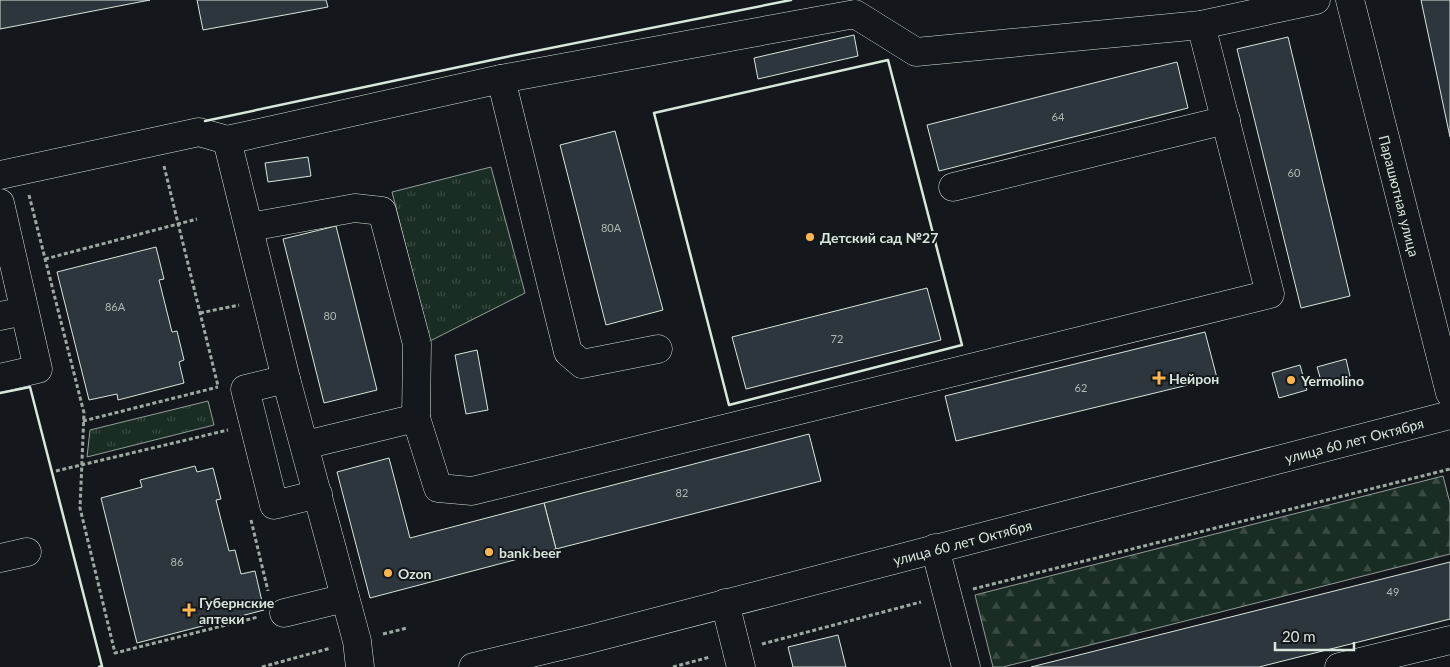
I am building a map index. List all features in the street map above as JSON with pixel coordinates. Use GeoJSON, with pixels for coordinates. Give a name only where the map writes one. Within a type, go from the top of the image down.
{"type":"FeatureCollection","features":[{"type":"Feature","properties":{"kind":"main road"},"geometry":{"type":"LineString","coordinates":[[12,173],[199,132],[227,140],[501,79],[855,14],[916,52],[1201,25],[1316,0]]}},
{"type":"Feature","properties":{"kind":"main road","name":"Парашютная улица"},"geometry":{"type":"LineString","coordinates":[[1350,0],[1450,393]]}},
{"type":"Feature","properties":{"kind":"main road"},"geometry":{"type":"LineString","coordinates":[[250,227],[354,208],[382,211],[418,344],[416,418],[438,488],[472,491],[1270,294],[1201,25]]}},
{"type":"Feature","properties":{"kind":"main road"},"geometry":{"type":"LineString","coordinates":[[501,79],[568,352],[582,364],[658,349]]}},
{"type":"Feature","properties":{"kind":"main road"},"geometry":{"type":"LineString","coordinates":[[953,187],[1226,120]]}},
{"type":"Feature","properties":{"kind":"main road"},"geometry":{"type":"LineString","coordinates":[[227,140],[286,379],[318,494],[358,654]]}},
{"type":"Feature","properties":{"kind":"main road"},"geometry":{"type":"LineString","coordinates":[[0,203],[12,313],[38,369],[0,378]]}},
{"type":"Feature","properties":{"kind":"main road"},"geometry":{"type":"LineString","coordinates":[[286,379],[245,389],[241,427],[274,505],[318,494]]}},
{"type":"Feature","properties":{"kind":"main road","name":"улица 60 лет Октября"},"geometry":{"type":"LineString","coordinates":[[473,667],[586,640],[1450,415]]}},
{"type":"Feature","properties":{"kind":"main road"},"geometry":{"type":"LineString","coordinates":[[305,446],[416,418]]}},
{"type":"Feature","properties":{"kind":"main road"},"geometry":{"type":"LineString","coordinates":[[935,548],[966,667]]}},
{"type":"Feature","properties":{"kind":"main road"},"geometry":{"type":"LineString","coordinates":[[0,558],[27,552]]}},
{"type":"Feature","properties":{"kind":"main road"},"geometry":{"type":"LineString","coordinates":[[273,607],[345,598]]}},
{"type":"Feature","properties":{"kind":"main road"},"geometry":{"type":"LineString","coordinates":[[725,603],[739,659]]}},
{"type":"Feature","properties":{"kind":"main road"},"geometry":{"type":"LineString","coordinates":[[1339,667],[1450,640]]}},
{"type":"Feature","properties":{"kind":"path"},"geometry":{"type":"LineString","coordinates":[[158,141],[220,396]]}},
{"type":"Feature","properties":{"kind":"path"},"geometry":{"type":"LineString","coordinates":[[12,173],[45,259],[84,413],[80,508],[115,653],[273,607],[250,517]]}},
{"type":"Feature","properties":{"kind":"path"},"geometry":{"type":"LineString","coordinates":[[45,259],[197,218]]}},
{"type":"Feature","properties":{"kind":"path"},"geometry":{"type":"LineString","coordinates":[[200,313],[267,298]]}},
{"type":"Feature","properties":{"kind":"path"},"geometry":{"type":"LineString","coordinates":[[83,421],[218,387]]}},
{"type":"Feature","properties":{"kind":"path"},"geometry":{"type":"LineString","coordinates":[[226,422],[241,427]]}},
{"type":"Feature","properties":{"kind":"path"},"geometry":{"type":"LineString","coordinates":[[56,471],[241,427]]}},
{"type":"Feature","properties":{"kind":"path"},"geometry":{"type":"LineString","coordinates":[[673,667],[739,659],[947,596],[1450,469]]}},
{"type":"Feature","properties":{"kind":"green space"},"geometry":{"type":"Polygon","coordinates":[[[491,167],[525,293],[430,341],[392,192],[491,167]]]}},
{"type":"Feature","properties":{"kind":"green space"},"geometry":{"type":"Polygon","coordinates":[[[208,401],[214,425],[87,457],[90,430],[208,401]]]}},
{"type":"Feature","properties":{"kind":"green space"},"geometry":{"type":"Polygon","coordinates":[[[1443,476],[1450,503],[1450,554],[1003,667],[993,667],[975,595],[1443,476]]]}},
{"type":"Feature","properties":{"kind":"building"},"geometry":{"type":"Polygon","coordinates":[[[0,0],[150,0],[0,29],[0,0]]]}},
{"type":"Feature","properties":{"kind":"building"},"geometry":{"type":"Polygon","coordinates":[[[197,0],[326,0],[328,7],[203,30],[197,0]]]}},
{"type":"Feature","properties":{"kind":"building"},"geometry":{"type":"Polygon","coordinates":[[[1421,0],[1450,0],[1450,137],[1421,0]]]}},
{"type":"Feature","properties":{"kind":"building"},"geometry":{"type":"Polygon","coordinates":[[[854,35],[858,56],[758,79],[754,58],[854,35]]]}},
{"type":"Feature","properties":{"kind":"building"},"geometry":{"type":"Polygon","coordinates":[[[1288,37],[1350,296],[1301,308],[1237,49],[1288,37]]]}},
{"type":"Feature","properties":{"kind":"building"},"geometry":{"type":"Polygon","coordinates":[[[1177,62],[1188,108],[939,171],[927,125],[1177,62]]]}},
{"type":"Feature","properties":{"kind":"building"},"geometry":{"type":"Polygon","coordinates":[[[615,131],[663,310],[606,325],[560,145],[615,131]]]}},
{"type":"Feature","properties":{"kind":"building"},"geometry":{"type":"Polygon","coordinates":[[[308,157],[311,176],[268,182],[265,163],[308,157]]]}},
{"type":"Feature","properties":{"kind":"building"},"geometry":{"type":"Polygon","coordinates":[[[336,226],[377,390],[324,403],[283,239],[336,226]]]}},
{"type":"Feature","properties":{"kind":"building"},"geometry":{"type":"Polygon","coordinates":[[[156,247],[164,279],[159,280],[172,332],[177,331],[184,360],[179,362],[184,383],[118,400],[117,394],[89,400],[57,272],[156,247]]]}},
{"type":"Feature","properties":{"kind":"building"},"geometry":{"type":"Polygon","coordinates":[[[927,288],[941,340],[746,389],[732,337],[927,288]]]}},
{"type":"Feature","properties":{"kind":"building"},"geometry":{"type":"Polygon","coordinates":[[[1205,332],[1217,378],[956,441],[945,396],[1205,332]]]}},
{"type":"Feature","properties":{"kind":"building"},"geometry":{"type":"Polygon","coordinates":[[[477,350],[488,410],[466,414],[455,355],[477,350]]]}},
{"type":"Feature","properties":{"kind":"building"},"geometry":{"type":"Polygon","coordinates":[[[1346,359],[1350,376],[1322,384],[1317,367],[1346,359]]]}},
{"type":"Feature","properties":{"kind":"building"},"geometry":{"type":"Polygon","coordinates":[[[1300,365],[1307,390],[1279,398],[1272,373],[1300,365]]]}},
{"type":"Feature","properties":{"kind":"building"},"geometry":{"type":"Polygon","coordinates":[[[809,434],[821,481],[556,549],[544,503],[809,434]]]}},
{"type":"Feature","properties":{"kind":"building"},"geometry":{"type":"Polygon","coordinates":[[[389,458],[410,538],[544,503],[556,549],[370,598],[337,472],[389,458]]]}},
{"type":"Feature","properties":{"kind":"building"},"geometry":{"type":"Polygon","coordinates":[[[195,466],[197,472],[213,468],[221,499],[216,500],[229,551],[235,550],[241,574],[255,571],[264,610],[137,643],[101,498],[142,487],[140,480],[195,466]]]}},
{"type":"Feature","properties":{"kind":"building"},"geometry":{"type":"Polygon","coordinates":[[[1450,562],[1450,619],[1259,667],[1031,667],[1450,562]]]}},
{"type":"Feature","properties":{"kind":"building"},"geometry":{"type":"Polygon","coordinates":[[[838,635],[846,667],[793,667],[788,647],[838,635]]]}},
{"type":"Feature","properties":{"kind":"wall"},"geometry":{"type":"LineString","coordinates":[[205,121],[506,57],[791,0]]}},
{"type":"Feature","properties":{"kind":"wall"},"geometry":{"type":"LineString","coordinates":[[888,60],[962,345],[729,405],[654,113],[888,60]]}},
{"type":"Feature","properties":{"kind":"wall"},"geometry":{"type":"LineString","coordinates":[[0,393],[30,387],[102,666],[99,667]]}},
{"type":"Feature","properties":{"kind":"place","name":"Детский сад №27"},"geometry":{"type":"Point","coordinates":[810,237]}},
{"type":"Feature","properties":{"kind":"place","name":"Нейрон"},"geometry":{"type":"Point","coordinates":[1159,378]}},
{"type":"Feature","properties":{"kind":"place","name":"Yermolino"},"geometry":{"type":"Point","coordinates":[1291,380]}},
{"type":"Feature","properties":{"kind":"place","name":"bank beer"},"geometry":{"type":"Point","coordinates":[489,552]}},
{"type":"Feature","properties":{"kind":"place","name":"Ozon"},"geometry":{"type":"Point","coordinates":[388,573]}},
{"type":"Feature","properties":{"kind":"place","name":"Губернские аптеки"},"geometry":{"type":"Point","coordinates":[189,610]}}]}
